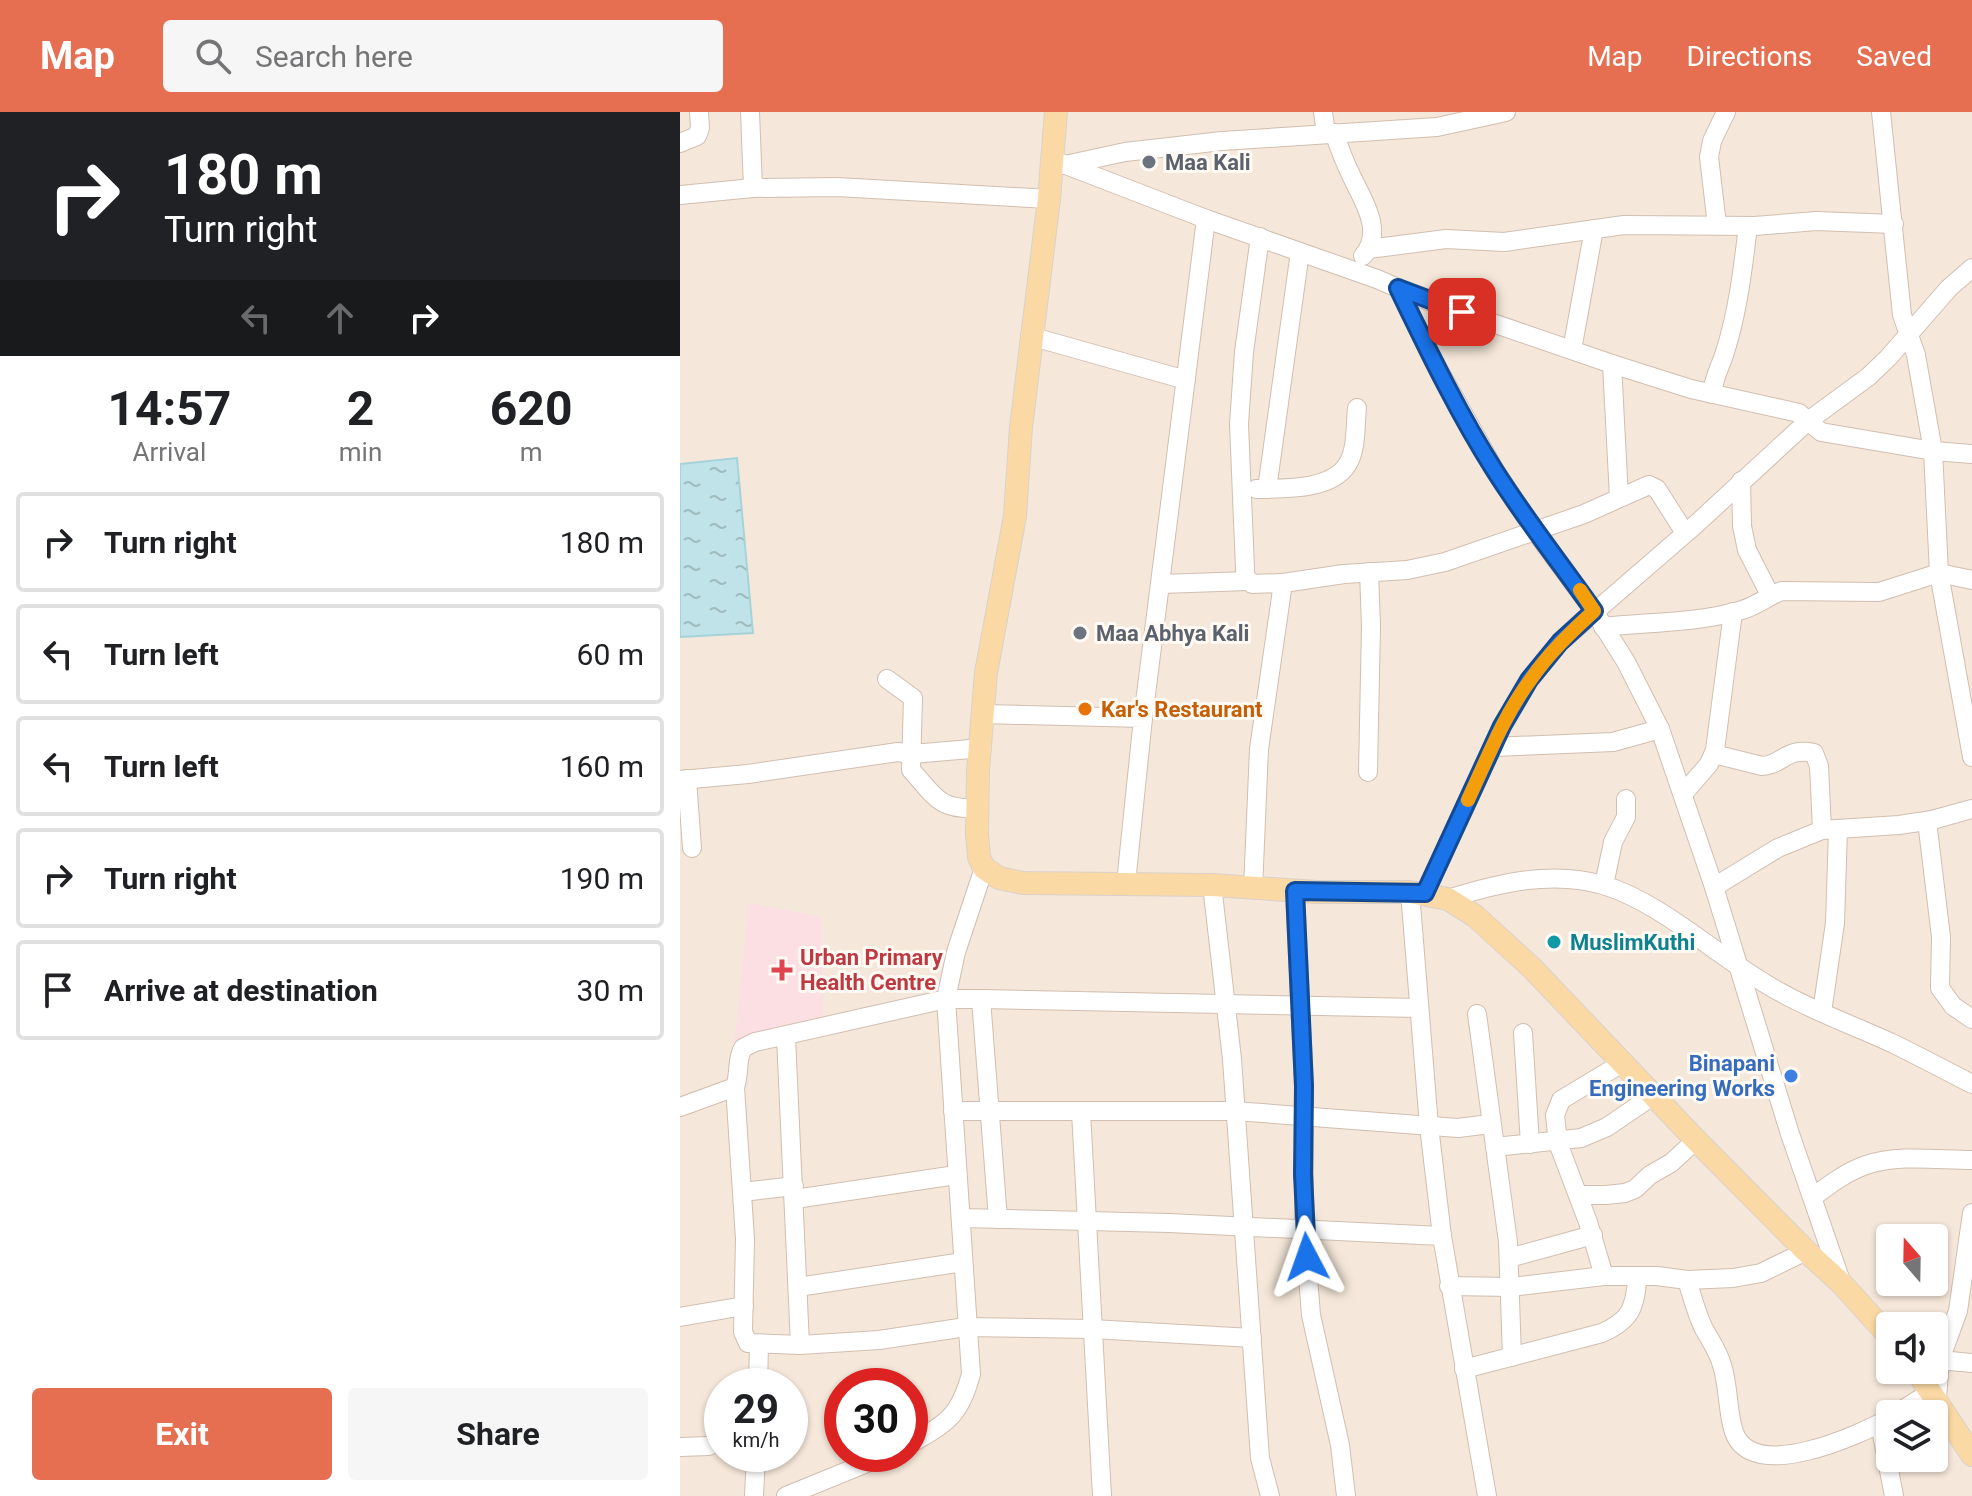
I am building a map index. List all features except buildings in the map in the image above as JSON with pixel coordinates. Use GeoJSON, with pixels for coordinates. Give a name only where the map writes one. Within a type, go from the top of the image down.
{"type":"FeatureCollection","features":[{"type":"Feature","properties":{"kind":"main road"},"geometry":{"type":"LineString","coordinates":[[1056,112],[1059,163],[1049,199],[1030,336],[1015,516],[986,673],[977,808],[977,845],[984,868],[999,878],[1023,883],[1417,892],[1448,899],[1475,916],[1532,968],[1696,1140],[1876,1322]]}},
{"type":"Feature","properties":{"kind":"main road"},"geometry":{"type":"LineString","coordinates":[[1926,1384],[1972,1455]]}},
{"type":"Feature","properties":{"kind":"street"},"geometry":{"type":"LineString","coordinates":[[680,143],[697,136],[699,112]]}},
{"type":"Feature","properties":{"kind":"street"},"geometry":{"type":"LineString","coordinates":[[750,112],[753,188]]}},
{"type":"Feature","properties":{"kind":"street"},"geometry":{"type":"LineString","coordinates":[[1323,112],[1330,134],[1367,207],[1372,229],[1373,240],[1369,249],[1351,270]]}},
{"type":"Feature","properties":{"kind":"street"},"geometry":{"type":"LineString","coordinates":[[1059,163],[1167,147],[1330,134],[1506,112]]}},
{"type":"Feature","properties":{"kind":"street"},"geometry":{"type":"LineString","coordinates":[[1717,225],[1709,157],[1712,141],[1726,112]]}},
{"type":"Feature","properties":{"kind":"street"},"geometry":{"type":"LineString","coordinates":[[1881,112],[1902,315],[1916,355],[1933,451],[1939,573],[1972,757]]}},
{"type":"Feature","properties":{"kind":"street"},"geometry":{"type":"LineString","coordinates":[[1059,163],[1423,299],[1612,364],[1712,394],[1799,413],[1814,427],[1829,434],[1933,451],[1972,454]]}},
{"type":"Feature","properties":{"kind":"street"},"geometry":{"type":"LineString","coordinates":[[680,195],[753,188],[837,187],[1049,199]]}},
{"type":"Feature","properties":{"kind":"street"},"geometry":{"type":"LineString","coordinates":[[1126,883],[1143,718],[1206,219]]}},
{"type":"Feature","properties":{"kind":"street"},"geometry":{"type":"LineString","coordinates":[[1369,249],[1446,239],[1504,242],[1648,224],[1748,226],[1816,221],[1894,224]]}},
{"type":"Feature","properties":{"kind":"street"},"geometry":{"type":"LineString","coordinates":[[1712,394],[1713,378],[1725,353],[1743,275],[1748,226]]}},
{"type":"Feature","properties":{"kind":"street"},"geometry":{"type":"LineString","coordinates":[[1572,350],[1594,229]]}},
{"type":"Feature","properties":{"kind":"street"},"geometry":{"type":"LineString","coordinates":[[1248,581],[1241,489],[1240,393],[1260,237]]}},
{"type":"Feature","properties":{"kind":"street"},"geometry":{"type":"LineString","coordinates":[[1267,489],[1300,252]]}},
{"type":"Feature","properties":{"kind":"street"},"geometry":{"type":"LineString","coordinates":[[1487,1496],[1449,1286],[1429,1126],[1419,1008],[1417,892],[1529,680],[1560,642],[1599,619],[1741,481],[1808,421],[1868,377],[1949,288],[1972,268]]}},
{"type":"Feature","properties":{"kind":"street"},"geometry":{"type":"LineString","coordinates":[[1398,288],[1460,411],[1494,469],[1599,619],[1626,662],[1660,729],[1714,887],[1790,1134],[1842,1284]]}},
{"type":"Feature","properties":{"kind":"street"},"geometry":{"type":"LineString","coordinates":[[1030,336],[1186,380]]}},
{"type":"Feature","properties":{"kind":"street"},"geometry":{"type":"LineString","coordinates":[[1612,364],[1619,498]]}},
{"type":"Feature","properties":{"kind":"street"},"geometry":{"type":"LineString","coordinates":[[1241,489],[1302,486],[1335,476],[1347,465],[1353,450],[1357,408]]}},
{"type":"Feature","properties":{"kind":"street"},"geometry":{"type":"LineString","coordinates":[[1741,481],[1742,526],[1747,550],[1770,595]]}},
{"type":"Feature","properties":{"kind":"street"},"geometry":{"type":"LineString","coordinates":[[1161,584],[1283,583],[1407,570],[1445,562],[1653,486],[1685,533]]}},
{"type":"Feature","properties":{"kind":"street"},"geometry":{"type":"LineString","coordinates":[[1368,772],[1369,572]]}},
{"type":"Feature","properties":{"kind":"street"},"geometry":{"type":"LineString","coordinates":[[1599,619],[1733,612],[1782,591],[1879,592],[1939,573],[1972,580]]}},
{"type":"Feature","properties":{"kind":"street"},"geometry":{"type":"LineString","coordinates":[[1253,889],[1259,749],[1283,583]]}},
{"type":"Feature","properties":{"kind":"street"},"geometry":{"type":"LineString","coordinates":[[1683,794],[1714,754],[1733,612]]}},
{"type":"Feature","properties":{"kind":"street"},"geometry":{"type":"LineString","coordinates":[[887,679],[913,698],[911,770],[941,803],[955,809],[977,808]]}},
{"type":"Feature","properties":{"kind":"street"},"geometry":{"type":"LineString","coordinates":[[983,714],[1143,718]]}},
{"type":"Feature","properties":{"kind":"street"},"geometry":{"type":"LineString","coordinates":[[1493,747],[1613,742],[1660,729]]}},
{"type":"Feature","properties":{"kind":"street"},"geometry":{"type":"LineString","coordinates":[[692,848],[684,780],[898,752],[912,754],[982,748]]}},
{"type":"Feature","properties":{"kind":"street"},"geometry":{"type":"LineString","coordinates":[[1714,754],[1770,766],[1791,752],[1814,753],[1830,830],[1835,923],[1822,1012]]}},
{"type":"Feature","properties":{"kind":"street"},"geometry":{"type":"LineString","coordinates":[[1604,885],[1613,842],[1626,817],[1626,799]]}},
{"type":"Feature","properties":{"kind":"street"},"geometry":{"type":"LineString","coordinates":[[1714,887],[1778,848],[1830,830],[1927,821],[1972,809]]}},
{"type":"Feature","properties":{"kind":"street"},"geometry":{"type":"LineString","coordinates":[[1927,821],[1941,937],[1940,988],[1953,1006],[1972,1019]]}},
{"type":"Feature","properties":{"kind":"street"},"geometry":{"type":"LineString","coordinates":[[928,1433],[963,1403],[971,1374],[946,999],[956,952],[984,868]]}},
{"type":"Feature","properties":{"kind":"street"},"geometry":{"type":"LineString","coordinates":[[1448,899],[1486,887],[1532,879],[1604,885],[1673,921],[1739,969],[1782,994],[1972,1084]]}},
{"type":"Feature","properties":{"kind":"street"},"geometry":{"type":"LineString","coordinates":[[1212,885],[1228,1004],[1260,1458],[1270,1496]]}},
{"type":"Feature","properties":{"kind":"street"},"geometry":{"type":"LineString","coordinates":[[1295,891],[1304,1118],[1304,1228],[1311,1315],[1340,1445],[1346,1496]]}},
{"type":"Feature","properties":{"kind":"street"},"geometry":{"type":"LineString","coordinates":[[1252,1338],[1092,1329],[966,1327],[879,1340],[800,1345],[748,1343],[745,1339],[743,1192],[735,1087],[738,1056],[743,1048],[755,1042],[946,999],[1419,1008]]}},
{"type":"Feature","properties":{"kind":"street"},"geometry":{"type":"LineString","coordinates":[[981,999],[998,1219]]}},
{"type":"Feature","properties":{"kind":"street"},"geometry":{"type":"LineString","coordinates":[[1477,1014],[1509,1258],[1512,1357]]}},
{"type":"Feature","properties":{"kind":"street"},"geometry":{"type":"LineString","coordinates":[[1523,1033],[1530,1144]]}},
{"type":"Feature","properties":{"kind":"street"},"geometry":{"type":"LineString","coordinates":[[786,1037],[800,1345]]}},
{"type":"Feature","properties":{"kind":"street"},"geometry":{"type":"LineString","coordinates":[[1604,1276],[1593,1235],[1558,1143],[1555,1115],[1561,1100],[1624,1062]]}},
{"type":"Feature","properties":{"kind":"street"},"geometry":{"type":"LineString","coordinates":[[680,1107],[735,1087]]}},
{"type":"Feature","properties":{"kind":"street"},"geometry":{"type":"LineString","coordinates":[[1495,1147],[1558,1143],[1581,1138],[1607,1127],[1654,1095]]}},
{"type":"Feature","properties":{"kind":"street"},"geometry":{"type":"LineString","coordinates":[[953,1111],[1235,1111],[1458,1128],[1490,1124]]}},
{"type":"Feature","properties":{"kind":"street"},"geometry":{"type":"LineString","coordinates":[[1081,1112],[1102,1496]]}},
{"type":"Feature","properties":{"kind":"street"},"geometry":{"type":"LineString","coordinates":[[1578,1195],[1606,1195],[1635,1189],[1696,1140]]}},
{"type":"Feature","properties":{"kind":"street"},"geometry":{"type":"LineString","coordinates":[[1813,1197],[1840,1178],[1868,1165],[1909,1159],[1972,1160]]}},
{"type":"Feature","properties":{"kind":"street"},"geometry":{"type":"LineString","coordinates":[[743,1192],[794,1193],[956,1175]]}},
{"type":"Feature","properties":{"kind":"street"},"geometry":{"type":"LineString","coordinates":[[1948,1338],[1958,1311],[1972,1213]]}},
{"type":"Feature","properties":{"kind":"street"},"geometry":{"type":"LineString","coordinates":[[961,1218],[1304,1228],[1442,1236]]}},
{"type":"Feature","properties":{"kind":"street"},"geometry":{"type":"LineString","coordinates":[[1509,1258],[1593,1235]]}},
{"type":"Feature","properties":{"kind":"street"},"geometry":{"type":"LineString","coordinates":[[1449,1286],[1511,1287],[1604,1276],[1687,1280],[1733,1278],[1761,1273],[1806,1251]]}},
{"type":"Feature","properties":{"kind":"street"},"geometry":{"type":"LineString","coordinates":[[798,1287],[963,1262]]}},
{"type":"Feature","properties":{"kind":"street"},"geometry":{"type":"LineString","coordinates":[[1464,1369],[1602,1333],[1617,1326],[1634,1305],[1638,1276]]}},
{"type":"Feature","properties":{"kind":"street"},"geometry":{"type":"LineString","coordinates":[[1687,1280],[1694,1307],[1722,1365],[1734,1432],[1741,1444],[1751,1451],[1772,1455],[1800,1453],[1841,1440],[1876,1424]]}},
{"type":"Feature","properties":{"kind":"street"},"geometry":{"type":"LineString","coordinates":[[680,1317],[744,1306]]}},
{"type":"Feature","properties":{"kind":"street"},"geometry":{"type":"LineString","coordinates":[[758,1368],[759,1345]]}},
{"type":"Feature","properties":{"kind":"street"},"geometry":{"type":"LineString","coordinates":[[1948,1361],[1972,1363]]}},
{"type":"Feature","properties":{"kind":"street"},"geometry":{"type":"LineString","coordinates":[[1924,1400],[1934,1395],[1936,1384]]}},
{"type":"Feature","properties":{"kind":"street"},"geometry":{"type":"LineString","coordinates":[[680,1447],[704,1446]]}},
{"type":"Feature","properties":{"kind":"street"},"geometry":{"type":"LineString","coordinates":[[754,1496],[755,1472]]}},
{"type":"Feature","properties":{"kind":"street"},"geometry":{"type":"LineString","coordinates":[[786,1496],[845,1472]]}},
{"type":"Feature","properties":{"kind":"street"},"geometry":{"type":"LineString","coordinates":[[1892,1472],[1894,1496]]}},
{"type":"Feature","properties":{"kind":"shaded area"},"geometry":{"type":"Polygon","coordinates":[[[680,112],[1972,112],[1972,1496],[680,1496],[680,112]]]}},
{"type":"Feature","properties":{"kind":"shaded area","name":"Urban Primary Health Centre"},"geometry":{"type":"Polygon","coordinates":[[[749,903],[821,917],[823,1023],[734,1046],[749,903]]]}},
{"type":"Feature","properties":{"kind":"water"},"geometry":{"type":"Polygon","coordinates":[[[737,458],[753,633],[680,637],[680,464],[737,458]]]}},
{"type":"Feature","properties":{"kind":"slow traffic"},"geometry":{"type":"LineString","coordinates":[[1468,800],[1502,726],[1529,680],[1560,642],[1594,611],[1580,590]]}},
{"type":"Feature","properties":{"kind":"place","name":"Maa Kali"},"geometry":{"type":"Point","coordinates":[1149,162]}},
{"type":"Feature","properties":{"kind":"place","name":"Maa Abhya Kali"},"geometry":{"type":"Point","coordinates":[1080,633]}},
{"type":"Feature","properties":{"kind":"place","name":"Kar's Restaurant"},"geometry":{"type":"Point","coordinates":[1085,709]}},
{"type":"Feature","properties":{"kind":"place","name":"MuslimKuthi"},"geometry":{"type":"Point","coordinates":[1554,942]}},
{"type":"Feature","properties":{"kind":"place","name":"Urban Primary Health Centre"},"geometry":{"type":"Point","coordinates":[782,970]}},
{"type":"Feature","properties":{"kind":"place","name":"Binapani Engineering Works"},"geometry":{"type":"Point","coordinates":[1791,1076]}},
{"type":"Feature","properties":{"kind":"route"},"geometry":{"type":"LineString","coordinates":[[1307,1257],[1303,1174],[1304,1086],[1295,891],[1425,893],[1502,726],[1529,680],[1560,642],[1594,611],[1494,469],[1460,411],[1398,288],[1462,312]]}}]}
